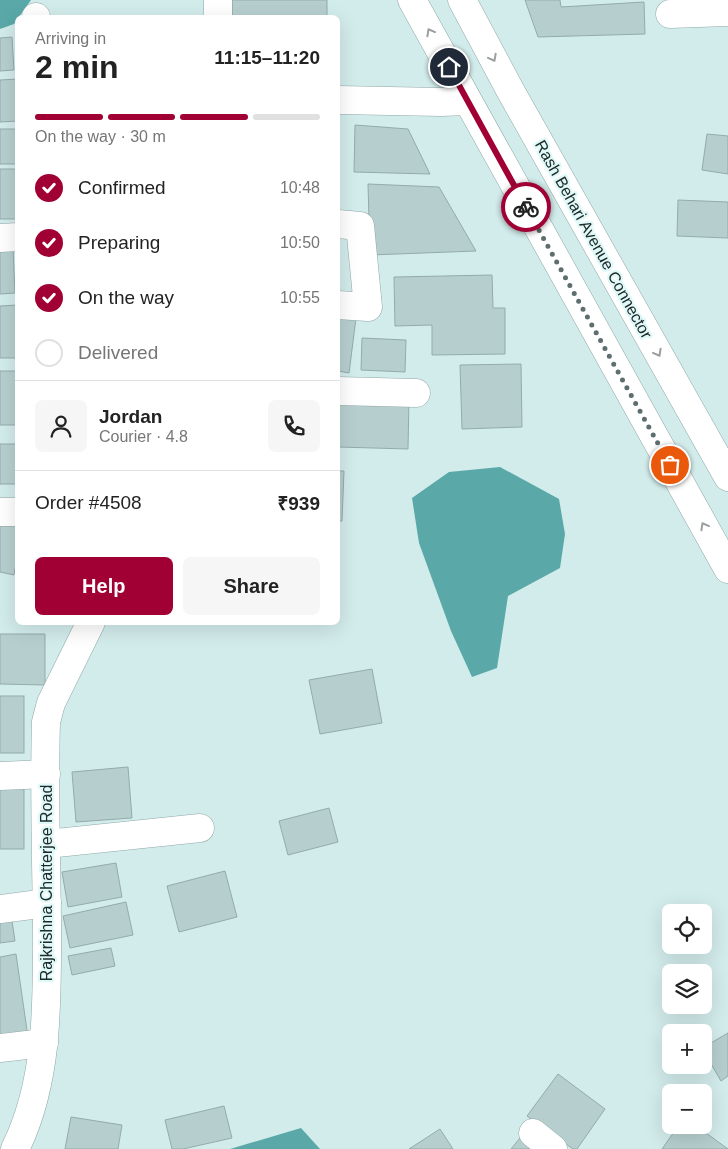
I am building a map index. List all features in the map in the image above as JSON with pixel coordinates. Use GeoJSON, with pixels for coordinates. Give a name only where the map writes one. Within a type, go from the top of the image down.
{"type":"FeatureCollection","features":[{"type":"Feature","properties":{"kind":"street"},"geometry":{"type":"LineString","coordinates":[[218,0],[218,15]]}},
{"type":"Feature","properties":{"kind":"street"},"geometry":{"type":"LineString","coordinates":[[412,0],[728,569]]}},
{"type":"Feature","properties":{"kind":"street","name":"Rash Behari Avenue Connector"},"geometry":{"type":"LineString","coordinates":[[462,0],[728,477]]}},
{"type":"Feature","properties":{"kind":"street"},"geometry":{"type":"LineString","coordinates":[[670,14],[728,12]]}},
{"type":"Feature","properties":{"kind":"street"},"geometry":{"type":"LineString","coordinates":[[340,100],[467,101]]}},
{"type":"Feature","properties":{"kind":"street"},"geometry":{"type":"LineString","coordinates":[[340,224],[360,226],[368,307],[340,306]]}},
{"type":"Feature","properties":{"kind":"street"},"geometry":{"type":"LineString","coordinates":[[0,238],[15,236]]}},
{"type":"Feature","properties":{"kind":"street"},"geometry":{"type":"LineString","coordinates":[[340,391],[416,393]]}},
{"type":"Feature","properties":{"kind":"street"},"geometry":{"type":"LineString","coordinates":[[0,512],[15,512]]}},
{"type":"Feature","properties":{"kind":"street","name":"Rajkrishna Chatterjee Road"},"geometry":{"type":"LineString","coordinates":[[15,1149],[25,1130],[30,1112],[44,1043],[47,903],[46,722],[50,703],[89,625]]}},
{"type":"Feature","properties":{"kind":"street"},"geometry":{"type":"LineString","coordinates":[[0,776],[46,774]]}},
{"type":"Feature","properties":{"kind":"street"},"geometry":{"type":"LineString","coordinates":[[46,844],[200,828]]}},
{"type":"Feature","properties":{"kind":"street"},"geometry":{"type":"LineString","coordinates":[[0,909],[47,903]]}},
{"type":"Feature","properties":{"kind":"street"},"geometry":{"type":"LineString","coordinates":[[0,1048],[44,1043]]}},
{"type":"Feature","properties":{"kind":"water"},"geometry":{"type":"Polygon","coordinates":[[[0,0],[31,0],[20,15],[15,15],[14,24],[0,29],[0,0]]]}},
{"type":"Feature","properties":{"kind":"water"},"geometry":{"type":"Polygon","coordinates":[[[500,467],[559,499],[565,534],[560,568],[508,596],[497,668],[472,677],[451,631],[419,543],[412,498],[449,472],[500,467]]]}},
{"type":"Feature","properties":{"kind":"water"},"geometry":{"type":"Polygon","coordinates":[[[301,1128],[320,1149],[230,1149],[301,1128]]]}},
{"type":"Feature","properties":{"kind":"building"},"geometry":{"type":"Polygon","coordinates":[[[232,0],[327,0],[327,15],[232,15],[232,0]]]}},
{"type":"Feature","properties":{"kind":"building"},"geometry":{"type":"Polygon","coordinates":[[[525,0],[560,0],[561,7],[644,2],[645,34],[538,37],[525,0]]]}},
{"type":"Feature","properties":{"kind":"building"},"geometry":{"type":"Polygon","coordinates":[[[12,37],[14,70],[0,71],[0,38],[12,37]]]}},
{"type":"Feature","properties":{"kind":"building"},"geometry":{"type":"Polygon","coordinates":[[[15,79],[15,121],[0,122],[0,80],[15,79]]]}},
{"type":"Feature","properties":{"kind":"building"},"geometry":{"type":"Polygon","coordinates":[[[355,125],[408,129],[430,174],[354,172],[355,125]]]}},
{"type":"Feature","properties":{"kind":"building"},"geometry":{"type":"Polygon","coordinates":[[[0,129],[15,129],[15,164],[0,164],[0,129]]]}},
{"type":"Feature","properties":{"kind":"building"},"geometry":{"type":"Polygon","coordinates":[[[707,134],[728,136],[728,174],[702,170],[707,134]]]}},
{"type":"Feature","properties":{"kind":"building"},"geometry":{"type":"Polygon","coordinates":[[[0,169],[15,169],[15,219],[0,219],[0,169]]]}},
{"type":"Feature","properties":{"kind":"building"},"geometry":{"type":"Polygon","coordinates":[[[368,184],[439,187],[476,251],[370,255],[368,184]]]}},
{"type":"Feature","properties":{"kind":"building"},"geometry":{"type":"Polygon","coordinates":[[[678,200],[728,202],[728,238],[677,236],[678,200]]]}},
{"type":"Feature","properties":{"kind":"building"},"geometry":{"type":"Polygon","coordinates":[[[13,247],[15,293],[0,294],[0,248],[13,247]]]}},
{"type":"Feature","properties":{"kind":"building"},"geometry":{"type":"Polygon","coordinates":[[[492,275],[493,308],[505,308],[505,354],[432,355],[432,325],[395,326],[394,277],[492,275]]]}},
{"type":"Feature","properties":{"kind":"building"},"geometry":{"type":"Polygon","coordinates":[[[15,305],[15,358],[0,358],[0,306],[15,305]]]}},
{"type":"Feature","properties":{"kind":"building"},"geometry":{"type":"Polygon","coordinates":[[[340,316],[356,318],[349,373],[340,371],[340,316]]]}},
{"type":"Feature","properties":{"kind":"building"},"geometry":{"type":"Polygon","coordinates":[[[362,338],[406,340],[405,372],[361,370],[362,338]]]}},
{"type":"Feature","properties":{"kind":"building"},"geometry":{"type":"Polygon","coordinates":[[[521,364],[522,427],[462,429],[460,365],[521,364]]]}},
{"type":"Feature","properties":{"kind":"building"},"geometry":{"type":"Polygon","coordinates":[[[0,371],[15,371],[15,425],[0,425],[0,371]]]}},
{"type":"Feature","properties":{"kind":"building"},"geometry":{"type":"Polygon","coordinates":[[[340,396],[409,398],[408,449],[340,447],[340,396]]]}},
{"type":"Feature","properties":{"kind":"building"},"geometry":{"type":"Polygon","coordinates":[[[0,444],[15,444],[15,484],[0,484],[0,444]]]}},
{"type":"Feature","properties":{"kind":"building"},"geometry":{"type":"Polygon","coordinates":[[[340,471],[344,471],[342,521],[340,521],[340,471]]]}},
{"type":"Feature","properties":{"kind":"building"},"geometry":{"type":"Polygon","coordinates":[[[0,520],[15,522],[15,569],[14,575],[0,572],[0,520]]]}},
{"type":"Feature","properties":{"kind":"building"},"geometry":{"type":"Polygon","coordinates":[[[0,634],[45,634],[45,685],[0,684],[0,634]]]}},
{"type":"Feature","properties":{"kind":"building"},"geometry":{"type":"Polygon","coordinates":[[[372,669],[382,723],[320,734],[309,680],[372,669]]]}},
{"type":"Feature","properties":{"kind":"building"},"geometry":{"type":"Polygon","coordinates":[[[0,696],[24,696],[24,753],[0,753],[0,696]]]}},
{"type":"Feature","properties":{"kind":"building"},"geometry":{"type":"Polygon","coordinates":[[[128,767],[132,818],[76,822],[72,772],[128,767]]]}},
{"type":"Feature","properties":{"kind":"building"},"geometry":{"type":"Polygon","coordinates":[[[0,788],[24,788],[24,849],[0,849],[0,788]]]}},
{"type":"Feature","properties":{"kind":"building"},"geometry":{"type":"Polygon","coordinates":[[[329,808],[338,842],[288,855],[279,821],[329,808]]]}},
{"type":"Feature","properties":{"kind":"building"},"geometry":{"type":"Polygon","coordinates":[[[116,863],[122,897],[68,907],[62,872],[116,863]]]}},
{"type":"Feature","properties":{"kind":"building"},"geometry":{"type":"Polygon","coordinates":[[[225,871],[237,917],[179,932],[167,886],[225,871]]]}},
{"type":"Feature","properties":{"kind":"building"},"geometry":{"type":"Polygon","coordinates":[[[126,902],[133,935],[70,948],[63,916],[126,902]]]}},
{"type":"Feature","properties":{"kind":"building"},"geometry":{"type":"Polygon","coordinates":[[[11,914],[15,941],[0,943],[0,915],[11,914]]]}},
{"type":"Feature","properties":{"kind":"building"},"geometry":{"type":"Polygon","coordinates":[[[111,948],[115,966],[72,975],[68,956],[111,948]]]}},
{"type":"Feature","properties":{"kind":"building"},"geometry":{"type":"Polygon","coordinates":[[[16,954],[28,1037],[0,1041],[0,957],[16,954]]]}},
{"type":"Feature","properties":{"kind":"building"},"geometry":{"type":"Polygon","coordinates":[[[728,1033],[728,1076],[721,1081],[712,1066],[712,1042],[728,1033]]]}},
{"type":"Feature","properties":{"kind":"building"},"geometry":{"type":"Polygon","coordinates":[[[558,1074],[605,1109],[577,1149],[573,1149],[527,1116],[558,1074]]]}},
{"type":"Feature","properties":{"kind":"building"},"geometry":{"type":"Polygon","coordinates":[[[224,1106],[232,1138],[183,1149],[172,1149],[165,1120],[224,1106]]]}},
{"type":"Feature","properties":{"kind":"building"},"geometry":{"type":"Polygon","coordinates":[[[71,1117],[122,1125],[118,1149],[65,1149],[71,1117]]]}},
{"type":"Feature","properties":{"kind":"building"},"geometry":{"type":"Polygon","coordinates":[[[440,1129],[453,1149],[409,1149],[440,1129]]]}},
{"type":"Feature","properties":{"kind":"building"},"geometry":{"type":"Polygon","coordinates":[[[673,1134],[707,1134],[728,1149],[662,1149],[673,1134]]]}},
{"type":"Feature","properties":{"kind":"building"},"geometry":{"type":"Polygon","coordinates":[[[520,1138],[532,1149],[511,1149],[520,1138]]]}},
{"type":"Feature","properties":{"kind":"way so far"},"geometry":{"type":"LineString","coordinates":[[526,207],[670,465]]}},
{"type":"Feature","properties":{"kind":"route"},"geometry":{"type":"LineString","coordinates":[[449,67],[526,207]]}}]}
